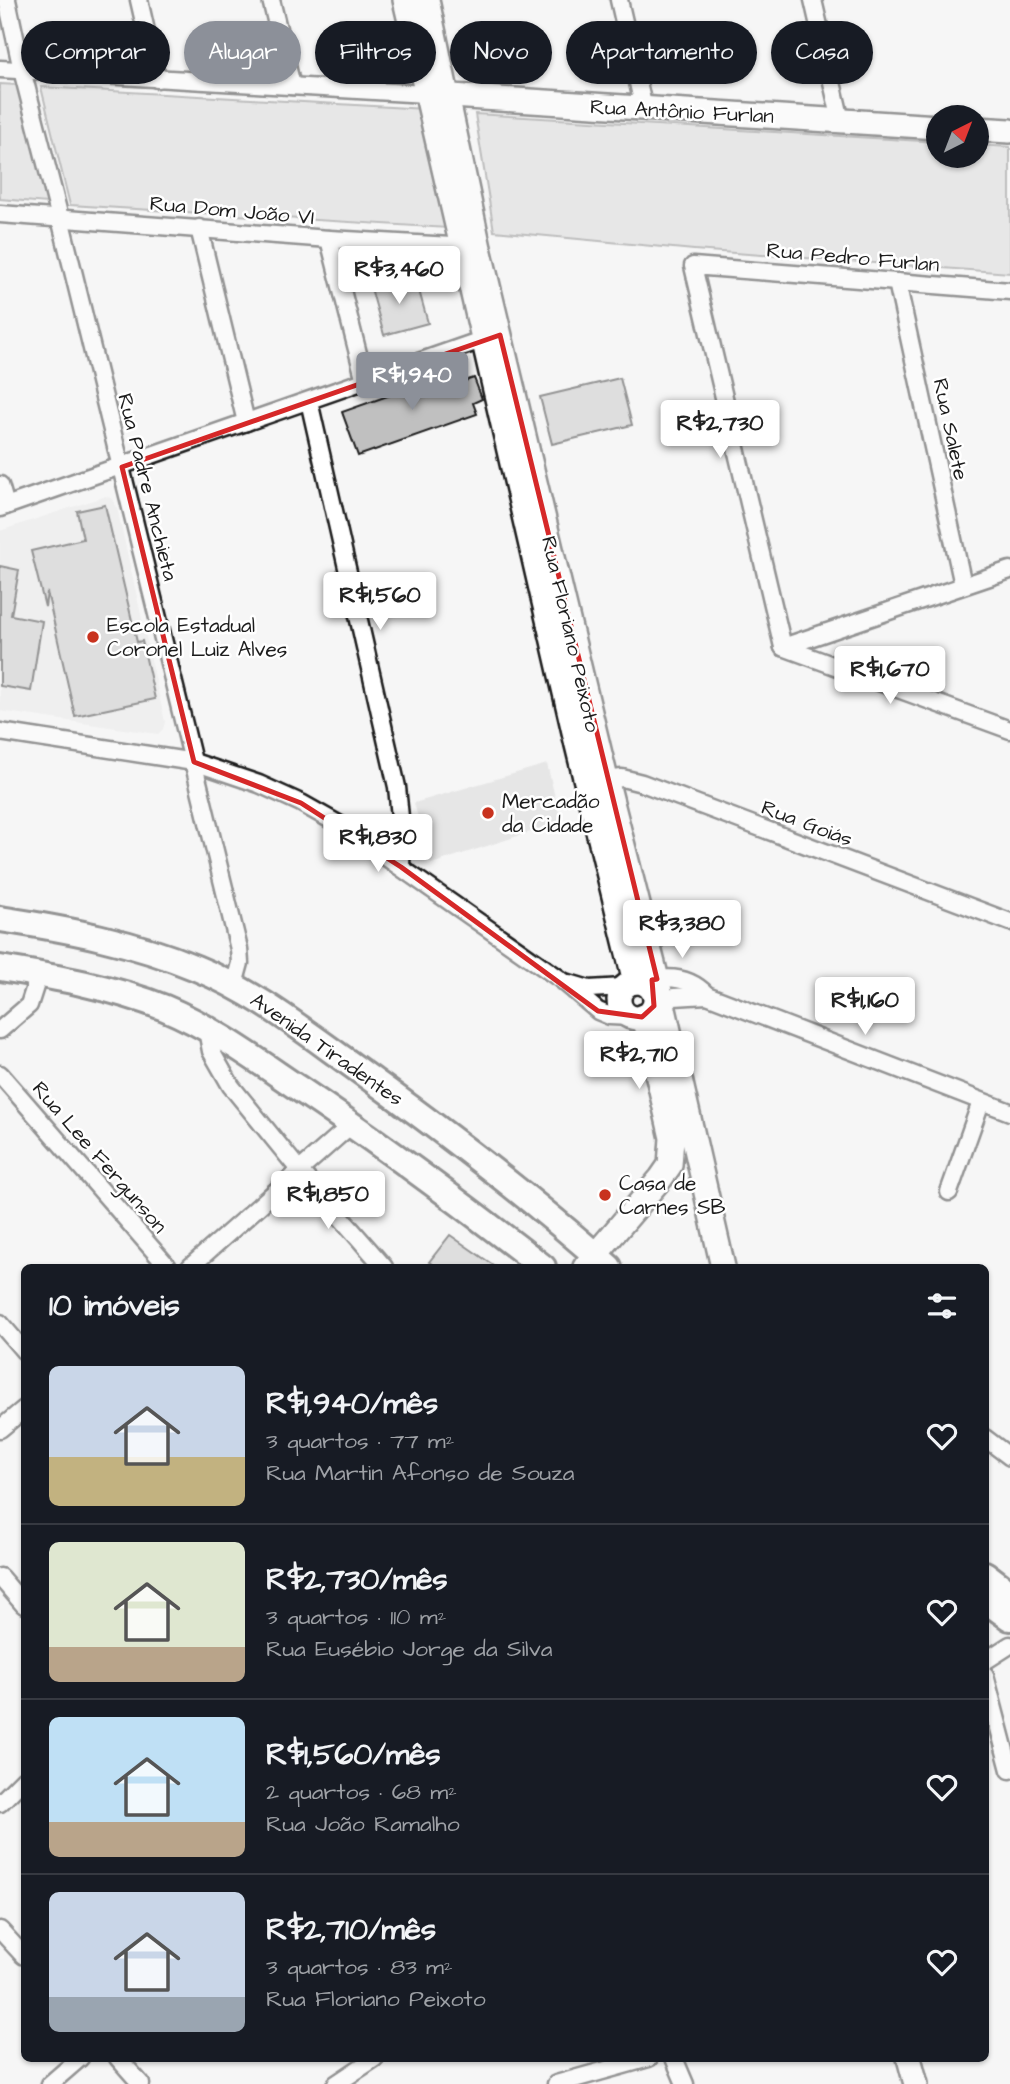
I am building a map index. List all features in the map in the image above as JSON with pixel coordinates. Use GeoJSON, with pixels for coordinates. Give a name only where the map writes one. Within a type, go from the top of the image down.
{"type":"FeatureCollection","features":[{"type":"Feature","properties":{"kind":"main road","name":"Rua Floriano Peixoto"},"geometry":{"type":"LineString","coordinates":[[405,0],[438,95]]}},
{"type":"Feature","properties":{"kind":"main road","name":"Rua Floriano Peixoto"},"geometry":{"type":"LineString","coordinates":[[427,0],[438,95],[470,247],[596,781],[639,983],[701,1176],[722,1264]]}},
{"type":"Feature","properties":{"kind":"main road","name":"Rua Antônio Furlan"},"geometry":{"type":"LineString","coordinates":[[438,95],[926,126]]}},
{"type":"Feature","properties":{"kind":"main road"},"geometry":{"type":"LineString","coordinates":[[989,130],[1010,131]]}},
{"type":"Feature","properties":{"kind":"main road","name":"Avenida Tiradentes"},"geometry":{"type":"LineString","coordinates":[[0,919],[86,934],[158,953],[234,985],[257,998],[380,1085],[512,1186],[596,1263]]}},
{"type":"Feature","properties":{"kind":"main road"},"geometry":{"type":"LineString","coordinates":[[0,968],[115,991],[166,1009],[207,1030],[352,1124],[539,1264]]}},
{"type":"Feature","properties":{"kind":"main road"},"geometry":{"type":"LineString","coordinates":[[639,983],[619,998],[619,1004],[625,1014],[647,1012]]}},
{"type":"Feature","properties":{"kind":"main road","name":"Rua Floriano Peixoto"},"geometry":{"type":"LineString","coordinates":[[647,1012],[672,1138],[670,1165]]}},
{"type":"Feature","properties":{"kind":"main road"},"geometry":{"type":"LineString","coordinates":[[596,1263],[670,1165],[701,1176]]}},
{"type":"Feature","properties":{"kind":"main road"},"geometry":{"type":"LineString","coordinates":[[989,1577],[1010,1593]]}},
{"type":"Feature","properties":{"kind":"main road"},"geometry":{"type":"LineString","coordinates":[[989,1603],[1010,1618]]}},
{"type":"Feature","properties":{"kind":"main road"},"geometry":{"type":"LineString","coordinates":[[910,2062],[916,2084]]}},
{"type":"Feature","properties":{"kind":"street","name":"Rua Padre Anchieta"},"geometry":{"type":"LineString","coordinates":[[7,0],[21,65]]}},
{"type":"Feature","properties":{"kind":"street"},"geometry":{"type":"LineString","coordinates":[[139,0],[144,21]]}},
{"type":"Feature","properties":{"kind":"street"},"geometry":{"type":"LineString","coordinates":[[271,0],[292,86]]}},
{"type":"Feature","properties":{"kind":"street"},"geometry":{"type":"LineString","coordinates":[[619,0],[644,109]]}},
{"type":"Feature","properties":{"kind":"street"},"geometry":{"type":"LineString","coordinates":[[813,0],[841,121]]}},
{"type":"Feature","properties":{"kind":"street"},"geometry":{"type":"LineString","coordinates":[[0,69],[21,70]]}},
{"type":"Feature","properties":{"kind":"street"},"geometry":{"type":"LineString","coordinates":[[170,80],[438,95]]}},
{"type":"Feature","properties":{"kind":"street","name":"Rua Padre Anchieta"},"geometry":{"type":"LineString","coordinates":[[26,84],[61,218],[239,948],[240,963],[234,985]]}},
{"type":"Feature","properties":{"kind":"street","name":"Rua Dom João VI"},"geometry":{"type":"LineString","coordinates":[[0,214],[470,247]]}},
{"type":"Feature","properties":{"kind":"street"},"geometry":{"type":"LineString","coordinates":[[199,228],[246,422]]}},
{"type":"Feature","properties":{"kind":"street"},"geometry":{"type":"LineString","coordinates":[[329,239],[365,381]]}},
{"type":"Feature","properties":{"kind":"street","name":"Rua Pedro Furlan"},"geometry":{"type":"LineString","coordinates":[[783,647],[693,266],[1010,291]]}},
{"type":"Feature","properties":{"kind":"street","name":"Rua Salete"},"geometry":{"type":"LineString","coordinates":[[897,282],[963,585]]}},
{"type":"Feature","properties":{"kind":"street"},"geometry":{"type":"LineString","coordinates":[[0,485],[3,507],[491,337]]}},
{"type":"Feature","properties":{"kind":"street"},"geometry":{"type":"LineString","coordinates":[[309,401],[397,787],[401,813],[401,867]]}},
{"type":"Feature","properties":{"kind":"street"},"geometry":{"type":"LineString","coordinates":[[783,647],[1010,570]]}},
{"type":"Feature","properties":{"kind":"street"},"geometry":{"type":"LineString","coordinates":[[783,647],[1010,730]]}},
{"type":"Feature","properties":{"kind":"street"},"geometry":{"type":"LineString","coordinates":[[0,732],[194,762],[259,784],[301,803],[340,825],[401,867],[563,981],[598,1012],[610,1016],[647,1012],[674,997],[707,995]]}},
{"type":"Feature","properties":{"kind":"street","name":"Rua Goiás"},"geometry":{"type":"LineString","coordinates":[[596,781],[622,778],[642,783],[1010,922]]}},
{"type":"Feature","properties":{"kind":"street"},"geometry":{"type":"LineString","coordinates":[[0,1030],[29,1005],[39,974]]}},
{"type":"Feature","properties":{"kind":"street"},"geometry":{"type":"LineString","coordinates":[[563,981],[589,989],[675,977],[697,985],[707,995],[1010,1112]]}},
{"type":"Feature","properties":{"kind":"street"},"geometry":{"type":"LineString","coordinates":[[207,1030],[211,1051],[231,1086],[300,1171],[381,1264]]}},
{"type":"Feature","properties":{"kind":"street","name":"Rua Lee Fergunson"},"geometry":{"type":"LineString","coordinates":[[0,1074],[166,1264]]}},
{"type":"Feature","properties":{"kind":"street"},"geometry":{"type":"LineString","coordinates":[[949,1192],[981,1102]]}},
{"type":"Feature","properties":{"kind":"street"},"geometry":{"type":"LineString","coordinates":[[193,1264],[352,1124]]}},
{"type":"Feature","properties":{"kind":"street"},"geometry":{"type":"LineString","coordinates":[[0,1323],[21,1348]]}},
{"type":"Feature","properties":{"kind":"street"},"geometry":{"type":"LineString","coordinates":[[0,1429],[21,1412]]}},
{"type":"Feature","properties":{"kind":"street"},"geometry":{"type":"LineString","coordinates":[[989,1441],[1010,1457]]}},
{"type":"Feature","properties":{"kind":"street"},"geometry":{"type":"LineString","coordinates":[[0,1577],[21,1602]]}},
{"type":"Feature","properties":{"kind":"street"},"geometry":{"type":"LineString","coordinates":[[989,1658],[1010,1644]]}},
{"type":"Feature","properties":{"kind":"street"},"geometry":{"type":"LineString","coordinates":[[989,1690],[1010,1770]]}},
{"type":"Feature","properties":{"kind":"street"},"geometry":{"type":"LineString","coordinates":[[0,1803],[21,1782]]}},
{"type":"Feature","properties":{"kind":"street"},"geometry":{"type":"LineString","coordinates":[[0,1930],[21,1953]]}},
{"type":"Feature","properties":{"kind":"street"},"geometry":{"type":"LineString","coordinates":[[50,2084],[75,2062]]}},
{"type":"Feature","properties":{"kind":"street"},"geometry":{"type":"LineString","coordinates":[[122,2062],[141,2084]]}},
{"type":"Feature","properties":{"kind":"street"},"geometry":{"type":"LineString","coordinates":[[336,2084],[369,2062]]}},
{"type":"Feature","properties":{"kind":"street"},"geometry":{"type":"LineString","coordinates":[[556,2084],[622,2062]]}},
{"type":"Feature","properties":{"kind":"street"},"geometry":{"type":"LineString","coordinates":[[676,2062],[685,2084]]}},
{"type":"Feature","properties":{"kind":"highlighted area"},"geometry":{"type":"Polygon","coordinates":[[[500,335],[657,979],[652,980],[654,1006],[642,1017],[598,1011],[401,867],[301,803],[194,762],[122,467],[500,335]]]}},
{"type":"Feature","properties":{"kind":"shaded area"},"geometry":{"type":"Polygon","coordinates":[[[0,84],[17,85],[47,203],[0,199],[0,84]]]}},
{"type":"Feature","properties":{"kind":"shaded area"},"geometry":{"type":"Polygon","coordinates":[[[41,87],[425,109],[448,228],[70,205],[41,87]]]}},
{"type":"Feature","properties":{"kind":"shaded area"},"geometry":{"type":"Polygon","coordinates":[[[475,114],[926,141],[926,168],[989,168],[989,146],[1010,147],[1010,273],[694,250],[494,231],[475,114]]]}},
{"type":"Feature","properties":{"kind":"shaded area","name":"Escola Estadual Coronel Luiz Alves"},"geometry":{"type":"Polygon","coordinates":[[[106,496],[112,499],[117,508],[165,722],[158,734],[0,711],[0,531],[106,496]]]}},
{"type":"Feature","properties":{"kind":"shaded area","name":"Mercadão da Cidade"},"geometry":{"type":"Polygon","coordinates":[[[547,764],[561,822],[431,864],[414,803],[547,764]]]}},
{"type":"Feature","properties":{"kind":"building"},"geometry":{"type":"Polygon","coordinates":[[[415,276],[428,323],[384,335],[371,288],[415,276]]]}},
{"type":"Feature","properties":{"kind":"building"},"geometry":{"type":"Polygon","coordinates":[[[461,370],[465,381],[474,378],[482,399],[473,403],[477,414],[358,456],[342,412],[461,370]]]}},
{"type":"Feature","properties":{"kind":"building"},"geometry":{"type":"Polygon","coordinates":[[[620,378],[632,425],[552,444],[540,397],[620,378]]]}},
{"type":"Feature","properties":{"kind":"building","name":"Escola Estadual Coronel Luiz Alves"},"geometry":{"type":"Polygon","coordinates":[[[105,505],[137,642],[142,641],[155,699],[75,716],[47,592],[45,607],[31,551],[83,539],[77,511],[105,505]]]}},
{"type":"Feature","properties":{"kind":"building"},"geometry":{"type":"Polygon","coordinates":[[[0,566],[19,570],[11,615],[42,621],[31,691],[0,686],[0,566]]]}},
{"type":"Feature","properties":{"kind":"building"},"geometry":{"type":"Polygon","coordinates":[[[450,1235],[492,1264],[432,1264],[429,1262],[450,1235]]]}},
{"type":"Feature","properties":{"kind":"place","name":"Escola Estadual Coronel Luiz Alves"},"geometry":{"type":"Point","coordinates":[93,637]}},
{"type":"Feature","properties":{"kind":"place","name":"Mercadão da Cidade"},"geometry":{"type":"Point","coordinates":[488,813]}},
{"type":"Feature","properties":{"kind":"place","name":"Casa de Carnes SB"},"geometry":{"type":"Point","coordinates":[605,1195]}}]}
